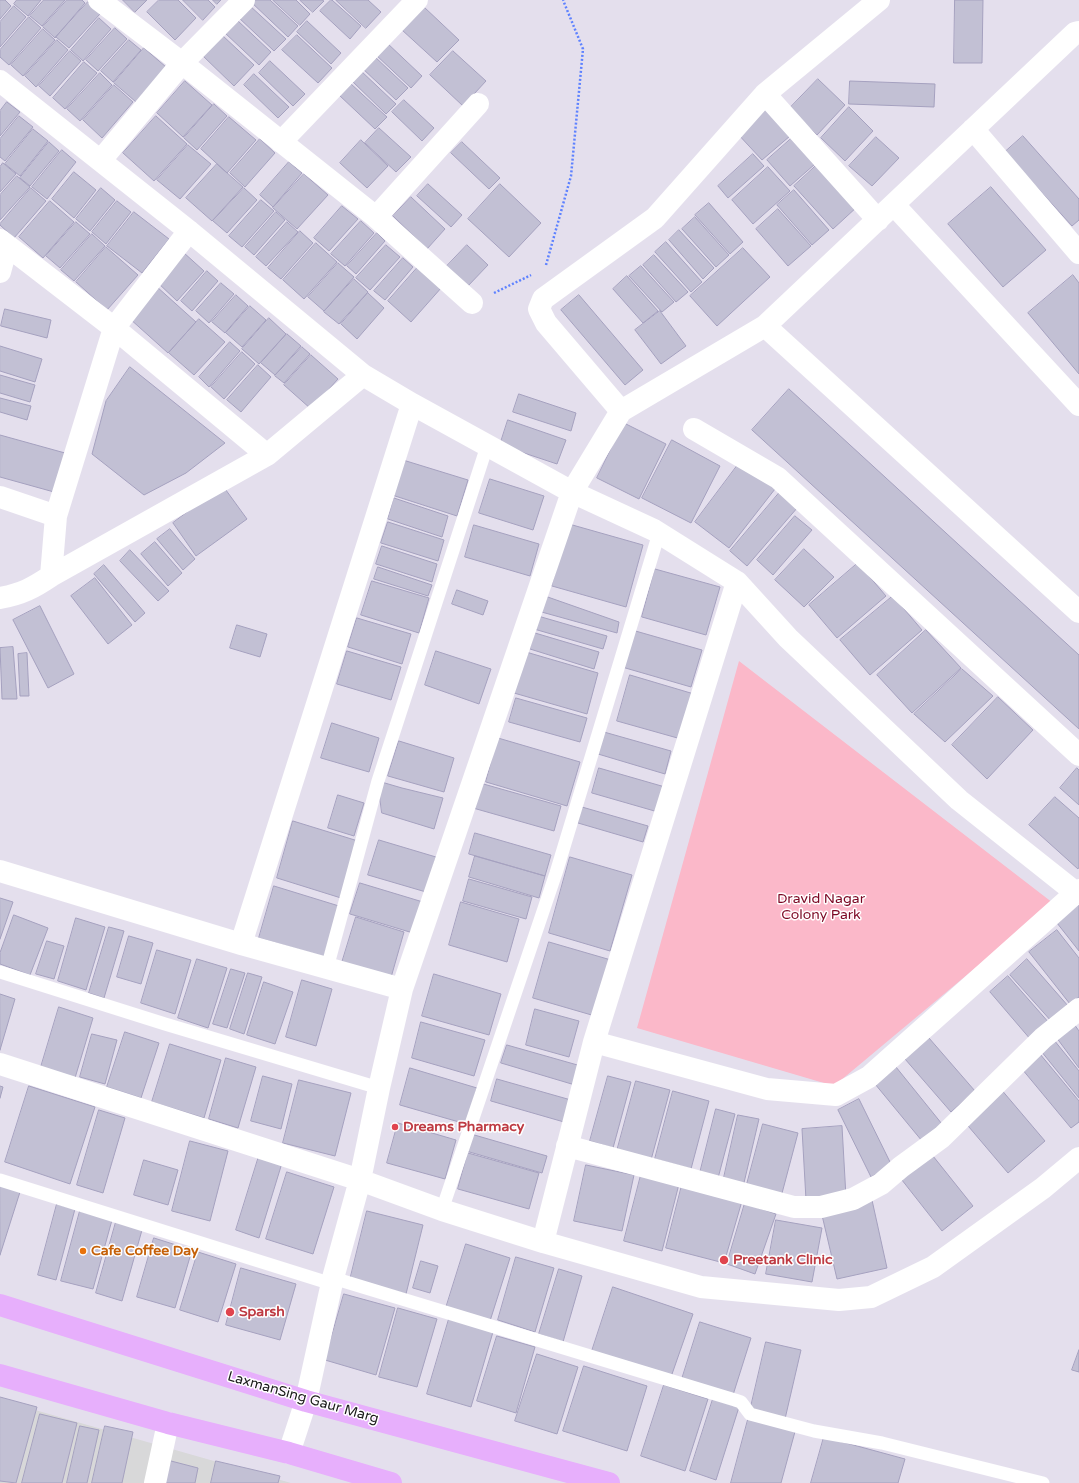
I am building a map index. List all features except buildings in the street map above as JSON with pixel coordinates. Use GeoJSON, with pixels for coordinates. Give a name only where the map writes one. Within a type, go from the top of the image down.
{"type":"FeatureCollection","features":[{"type":"Feature","properties":{"kind":"main road","name":"LaxmanSing Gaur Marg"},"geometry":{"type":"LineString","coordinates":[[0,1305],[306,1401],[609,1483]]}},
{"type":"Feature","properties":{"kind":"main road"},"geometry":{"type":"LineString","coordinates":[[0,1375],[168,1423],[289,1453],[391,1483]]}},
{"type":"Feature","properties":{"kind":"street"},"geometry":{"type":"LineString","coordinates":[[99,0],[376,217],[472,303]]}},
{"type":"Feature","properties":{"kind":"street"},"geometry":{"type":"LineString","coordinates":[[101,160],[182,64],[244,0]]}},
{"type":"Feature","properties":{"kind":"street"},"geometry":{"type":"LineString","coordinates":[[281,142],[417,0]]}},
{"type":"Feature","properties":{"kind":"street"},"geometry":{"type":"LineString","coordinates":[[621,411],[546,322],[539,309],[543,299],[655,218],[765,94],[879,0]]}},
{"type":"Feature","properties":{"kind":"street"},"geometry":{"type":"LineString","coordinates":[[289,1453],[306,1401],[332,1281],[360,1180],[379,1088],[402,989],[572,492],[621,411],[765,326],[1075,33],[1079,32]]}},
{"type":"Feature","properties":{"kind":"street"},"geometry":{"type":"LineString","coordinates":[[0,81],[189,231],[362,375],[572,492],[659,533],[737,582],[788,638],[959,800],[1077,891],[869,1077],[836,1095],[767,1089],[594,1042]]}},
{"type":"Feature","properties":{"kind":"street"},"geometry":{"type":"LineString","coordinates":[[765,94],[878,220]]}},
{"type":"Feature","properties":{"kind":"street"},"geometry":{"type":"LineString","coordinates":[[376,217],[478,104]]}},
{"type":"Feature","properties":{"kind":"street"},"geometry":{"type":"LineString","coordinates":[[973,130],[1079,253]]}},
{"type":"Feature","properties":{"kind":"street"},"geometry":{"type":"LineString","coordinates":[[894,205],[1079,405]]}},
{"type":"Feature","properties":{"kind":"street"},"geometry":{"type":"LineString","coordinates":[[51,576],[56,516],[114,328],[189,231]]}},
{"type":"Feature","properties":{"kind":"street"},"geometry":{"type":"LineString","coordinates":[[0,272],[4,243],[114,328],[267,455]]}},
{"type":"Feature","properties":{"kind":"street"},"geometry":{"type":"LineString","coordinates":[[765,326],[1079,612]]}},
{"type":"Feature","properties":{"kind":"street"},"geometry":{"type":"LineString","coordinates":[[0,598],[15,595],[33,588],[51,576],[267,455],[362,375]]}},
{"type":"Feature","properties":{"kind":"street"},"geometry":{"type":"LineString","coordinates":[[241,944],[412,404]]}},
{"type":"Feature","properties":{"kind":"street"},"geometry":{"type":"LineString","coordinates":[[694,429],[778,478],[1079,755]]}},
{"type":"Feature","properties":{"kind":"street"},"geometry":{"type":"LineString","coordinates":[[0,497],[56,516]]}},
{"type":"Feature","properties":{"kind":"street"},"geometry":{"type":"LineString","coordinates":[[543,1242],[594,1042],[737,582]]}},
{"type":"Feature","properties":{"kind":"street"},"geometry":{"type":"LineString","coordinates":[[0,871],[241,944],[402,989]]}},
{"type":"Feature","properties":{"kind":"street"},"geometry":{"type":"LineString","coordinates":[[567,1146],[794,1207],[821,1207],[854,1199],[881,1184],[901,1167],[942,1137],[1043,1038],[1079,1009]]}},
{"type":"Feature","properties":{"kind":"street"},"geometry":{"type":"LineString","coordinates":[[0,1064],[360,1180],[442,1210],[543,1242],[701,1287],[838,1300],[871,1297],[933,1267],[1043,1188],[1079,1158]]}},
{"type":"Feature","properties":{"kind":"street"},"geometry":{"type":"LineString","coordinates":[[155,1483],[168,1423]]}},
{"type":"Feature","properties":{"kind":"lane"},"geometry":{"type":"LineString","coordinates":[[327,968],[378,781],[487,446]]}},
{"type":"Feature","properties":{"kind":"lane"},"geometry":{"type":"LineString","coordinates":[[442,1210],[556,873],[659,533]]}},
{"type":"Feature","properties":{"kind":"lane"},"geometry":{"type":"LineString","coordinates":[[0,972],[158,1022],[379,1088]]}},
{"type":"Feature","properties":{"kind":"lane"},"geometry":{"type":"LineString","coordinates":[[0,1180],[332,1281],[735,1400],[740,1402],[750,1414],[814,1431],[882,1443],[1042,1483]]}},
{"type":"Feature","properties":{"kind":"path"},"geometry":{"type":"LineString","coordinates":[[545,268],[571,176],[583,49],[563,0]]}},
{"type":"Feature","properties":{"kind":"path"},"geometry":{"type":"LineString","coordinates":[[472,303],[532,275]]}},
{"type":"Feature","properties":{"kind":"shaded area"},"geometry":{"type":"Polygon","coordinates":[[[0,1400],[291,1483],[0,1483],[0,1400]]]}},
{"type":"Feature","properties":{"kind":"green space","name":"Dravid Nagar Colony Park"},"geometry":{"type":"Polygon","coordinates":[[[739,661],[1053,903],[834,1086],[637,1028],[739,661]]]}},
{"type":"Feature","properties":{"kind":"place","name":"Dreams Pharmacy"},"geometry":{"type":"Point","coordinates":[395,1127]}},
{"type":"Feature","properties":{"kind":"place","name":"Cafe Coffee Day"},"geometry":{"type":"Point","coordinates":[83,1251]}},
{"type":"Feature","properties":{"kind":"place","name":"Preetank Clinic"},"geometry":{"type":"Point","coordinates":[724,1260]}},
{"type":"Feature","properties":{"kind":"place","name":"Sparsh"},"geometry":{"type":"Point","coordinates":[230,1312]}}]}
